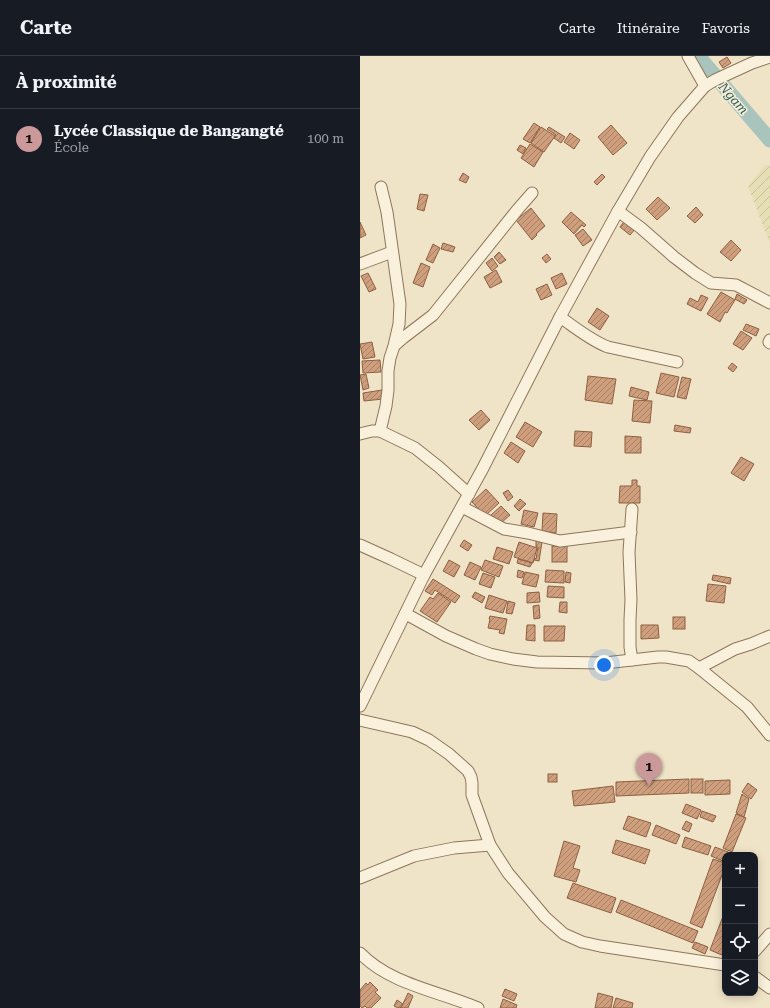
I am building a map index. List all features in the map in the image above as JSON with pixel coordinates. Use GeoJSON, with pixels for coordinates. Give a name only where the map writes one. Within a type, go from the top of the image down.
{"type":"FeatureCollection","features":[{"type":"Feature","properties":{"kind":"street"},"geometry":{"type":"LineString","coordinates":[[688,56],[705,86]]}},
{"type":"Feature","properties":{"kind":"street"},"geometry":{"type":"LineString","coordinates":[[360,706],[424,575],[483,468],[560,317],[618,211],[650,157],[678,117],[705,86],[752,63],[770,57]]}},
{"type":"Feature","properties":{"kind":"street"},"geometry":{"type":"LineString","coordinates":[[380,431],[386,406],[390,358],[399,324],[400,304],[387,212],[381,187]]}},
{"type":"Feature","properties":{"kind":"street"},"geometry":{"type":"LineString","coordinates":[[394,346],[433,315],[532,193]]}},
{"type":"Feature","properties":{"kind":"street"},"geometry":{"type":"LineString","coordinates":[[618,211],[641,228],[674,257],[711,283],[736,285],[770,302]]}},
{"type":"Feature","properties":{"kind":"street"},"geometry":{"type":"LineString","coordinates":[[360,264],[392,252]]}},
{"type":"Feature","properties":{"kind":"street"},"geometry":{"type":"LineString","coordinates":[[560,317],[597,343],[608,347],[677,362]]}},
{"type":"Feature","properties":{"kind":"street"},"geometry":{"type":"LineString","coordinates":[[360,434],[380,431],[415,448],[469,494]]}},
{"type":"Feature","properties":{"kind":"street"},"geometry":{"type":"LineString","coordinates":[[462,507],[504,529],[528,532],[544,538],[560,541],[631,532]]}},
{"type":"Feature","properties":{"kind":"street"},"geometry":{"type":"LineString","coordinates":[[632,509],[629,552],[631,600],[630,647],[632,660]]}},
{"type":"Feature","properties":{"kind":"street"},"geometry":{"type":"LineString","coordinates":[[360,545],[424,575]]}},
{"type":"Feature","properties":{"kind":"street"},"geometry":{"type":"LineString","coordinates":[[406,614],[446,636],[476,649],[513,659],[537,662],[605,663],[666,657],[689,661],[747,707],[770,735]]}},
{"type":"Feature","properties":{"kind":"street"},"geometry":{"type":"LineString","coordinates":[[699,668],[735,649],[770,636]]}},
{"type":"Feature","properties":{"kind":"street"},"geometry":{"type":"LineString","coordinates":[[360,720],[412,732],[429,740],[449,754],[468,771],[471,777],[472,796],[490,845],[508,873],[545,917],[564,934],[582,942],[600,946],[722,965]]}},
{"type":"Feature","properties":{"kind":"street"},"geometry":{"type":"LineString","coordinates":[[360,878],[414,856],[454,848],[490,845]]}},
{"type":"Feature","properties":{"kind":"street"},"geometry":{"type":"LineString","coordinates":[[758,948],[770,934]]}},
{"type":"Feature","properties":{"kind":"street"},"geometry":{"type":"LineString","coordinates":[[360,953],[383,971],[405,983],[458,1000],[477,1008]]}},
{"type":"Feature","properties":{"kind":"street"},"geometry":{"type":"LineString","coordinates":[[758,979],[770,988]]}},
{"type":"Feature","properties":{"kind":"shaded area"},"geometry":{"type":"Polygon","coordinates":[[[765,165],[770,165],[770,244],[748,186],[765,165]]]}},
{"type":"Feature","properties":{"kind":"building"},"geometry":{"type":"Polygon","coordinates":[[[727,57],[731,63],[723,68],[719,62],[727,57]]]}},
{"type":"Feature","properties":{"kind":"building"},"geometry":{"type":"Polygon","coordinates":[[[534,123],[540,127],[530,143],[523,139],[534,123]]]}},
{"type":"Feature","properties":{"kind":"building"},"geometry":{"type":"Polygon","coordinates":[[[611,125],[627,143],[613,155],[598,137],[611,125]]]}},
{"type":"Feature","properties":{"kind":"building"},"geometry":{"type":"Polygon","coordinates":[[[541,127],[555,136],[544,152],[531,143],[541,127]]]}},
{"type":"Feature","properties":{"kind":"building"},"geometry":{"type":"Polygon","coordinates":[[[549,127],[565,137],[561,143],[554,138],[556,135],[547,129],[549,127]]]}},
{"type":"Feature","properties":{"kind":"building"},"geometry":{"type":"Polygon","coordinates":[[[570,133],[580,140],[574,149],[564,142],[570,133]]]}},
{"type":"Feature","properties":{"kind":"building"},"geometry":{"type":"Polygon","coordinates":[[[530,144],[543,152],[534,167],[521,158],[530,144]]]}},
{"type":"Feature","properties":{"kind":"building"},"geometry":{"type":"Polygon","coordinates":[[[520,145],[526,148],[523,154],[517,150],[520,145]]]}},
{"type":"Feature","properties":{"kind":"building"},"geometry":{"type":"Polygon","coordinates":[[[463,173],[469,177],[466,183],[459,180],[463,173]]]}},
{"type":"Feature","properties":{"kind":"building"},"geometry":{"type":"Polygon","coordinates":[[[602,174],[605,177],[597,185],[594,182],[602,174]]]}},
{"type":"Feature","properties":{"kind":"building"},"geometry":{"type":"Polygon","coordinates":[[[420,194],[428,195],[424,211],[417,209],[420,194]]]}},
{"type":"Feature","properties":{"kind":"building"},"geometry":{"type":"Polygon","coordinates":[[[658,197],[670,208],[657,220],[646,209],[658,197]]]}},
{"type":"Feature","properties":{"kind":"building"},"geometry":{"type":"Polygon","coordinates":[[[696,207],[703,215],[695,223],[687,216],[696,207]]]}},
{"type":"Feature","properties":{"kind":"building"},"geometry":{"type":"Polygon","coordinates":[[[531,208],[545,226],[532,240],[516,220],[531,208]]]}},
{"type":"Feature","properties":{"kind":"building"},"geometry":{"type":"Polygon","coordinates":[[[571,212],[586,225],[584,227],[582,225],[574,234],[562,222],[571,212]]]}},
{"type":"Feature","properties":{"kind":"building"},"geometry":{"type":"Polygon","coordinates":[[[626,219],[636,228],[630,235],[620,227],[626,219]]]}},
{"type":"Feature","properties":{"kind":"building"},"geometry":{"type":"Polygon","coordinates":[[[360,222],[366,235],[360,238],[360,222]]]}},
{"type":"Feature","properties":{"kind":"building"},"geometry":{"type":"Polygon","coordinates":[[[583,229],[592,240],[583,246],[575,235],[583,229]]]}},
{"type":"Feature","properties":{"kind":"building"},"geometry":{"type":"Polygon","coordinates":[[[731,240],[741,250],[731,261],[720,252],[731,240]]]}},
{"type":"Feature","properties":{"kind":"building"},"geometry":{"type":"Polygon","coordinates":[[[443,243],[455,247],[453,252],[441,249],[443,243]]]}},
{"type":"Feature","properties":{"kind":"building"},"geometry":{"type":"Polygon","coordinates":[[[433,244],[440,248],[433,263],[426,260],[433,244]]]}},
{"type":"Feature","properties":{"kind":"building"},"geometry":{"type":"Polygon","coordinates":[[[499,252],[506,260],[500,264],[494,257],[499,252]]]}},
{"type":"Feature","properties":{"kind":"building"},"geometry":{"type":"Polygon","coordinates":[[[547,254],[551,259],[546,263],[542,258],[547,254]]]}},
{"type":"Feature","properties":{"kind":"building"},"geometry":{"type":"Polygon","coordinates":[[[492,258],[498,266],[492,271],[486,263],[492,258]]]}},
{"type":"Feature","properties":{"kind":"building"},"geometry":{"type":"Polygon","coordinates":[[[421,263],[430,267],[423,287],[413,283],[421,263]]]}},
{"type":"Feature","properties":{"kind":"building"},"geometry":{"type":"Polygon","coordinates":[[[496,270],[502,282],[490,288],[484,277],[496,270]]]}},
{"type":"Feature","properties":{"kind":"building"},"geometry":{"type":"Polygon","coordinates":[[[368,273],[376,289],[369,292],[361,276],[368,273]]]}},
{"type":"Feature","properties":{"kind":"building"},"geometry":{"type":"Polygon","coordinates":[[[562,273],[567,284],[556,289],[551,278],[562,273]]]}},
{"type":"Feature","properties":{"kind":"building"},"geometry":{"type":"Polygon","coordinates":[[[547,284],[552,295],[541,300],[536,289],[547,284]]]}},
{"type":"Feature","properties":{"kind":"building"},"geometry":{"type":"Polygon","coordinates":[[[721,292],[735,300],[727,313],[725,312],[720,322],[707,314],[721,292]]]}},
{"type":"Feature","properties":{"kind":"building"},"geometry":{"type":"Polygon","coordinates":[[[737,294],[747,300],[744,304],[735,299],[737,294]]]}},
{"type":"Feature","properties":{"kind":"building"},"geometry":{"type":"Polygon","coordinates":[[[701,295],[708,298],[701,311],[687,304],[690,298],[698,302],[701,295]]]}},
{"type":"Feature","properties":{"kind":"building"},"geometry":{"type":"Polygon","coordinates":[[[597,308],[609,316],[600,330],[588,322],[597,308]]]}},
{"type":"Feature","properties":{"kind":"building"},"geometry":{"type":"Polygon","coordinates":[[[746,324],[759,329],[756,336],[743,330],[746,324]]]}},
{"type":"Feature","properties":{"kind":"building"},"geometry":{"type":"Polygon","coordinates":[[[741,331],[752,338],[743,350],[733,344],[741,331]]]}},
{"type":"Feature","properties":{"kind":"building"},"geometry":{"type":"Polygon","coordinates":[[[372,342],[375,357],[363,359],[360,344],[372,342]]]}},
{"type":"Feature","properties":{"kind":"building"},"geometry":{"type":"Polygon","coordinates":[[[380,360],[381,372],[363,373],[362,361],[380,360]]]}},
{"type":"Feature","properties":{"kind":"building"},"geometry":{"type":"Polygon","coordinates":[[[732,363],[737,367],[733,372],[728,368],[732,363]]]}},
{"type":"Feature","properties":{"kind":"building"},"geometry":{"type":"Polygon","coordinates":[[[661,373],[679,377],[674,397],[656,393],[661,373]]]}},
{"type":"Feature","properties":{"kind":"building"},"geometry":{"type":"Polygon","coordinates":[[[366,374],[369,388],[363,390],[360,375],[366,374]]]}},
{"type":"Feature","properties":{"kind":"building"},"geometry":{"type":"Polygon","coordinates":[[[588,376],[616,379],[612,404],[585,400],[588,376]]]}},
{"type":"Feature","properties":{"kind":"building"},"geometry":{"type":"Polygon","coordinates":[[[682,377],[691,379],[686,399],[677,397],[682,377]]]}},
{"type":"Feature","properties":{"kind":"building"},"geometry":{"type":"Polygon","coordinates":[[[631,387],[649,392],[647,400],[629,396],[631,387]]]}},
{"type":"Feature","properties":{"kind":"building"},"geometry":{"type":"Polygon","coordinates":[[[382,390],[383,399],[364,401],[363,393],[382,390]]]}},
{"type":"Feature","properties":{"kind":"building"},"geometry":{"type":"Polygon","coordinates":[[[634,400],[652,401],[650,423],[632,421],[634,400]]]}},
{"type":"Feature","properties":{"kind":"building"},"geometry":{"type":"Polygon","coordinates":[[[481,410],[490,420],[479,430],[469,420],[481,410]]]}},
{"type":"Feature","properties":{"kind":"building"},"geometry":{"type":"Polygon","coordinates":[[[525,422],[542,432],[533,447],[516,437],[525,422]]]}},
{"type":"Feature","properties":{"kind":"building"},"geometry":{"type":"Polygon","coordinates":[[[675,425],[691,428],[690,433],[674,431],[675,425]]]}},
{"type":"Feature","properties":{"kind":"building"},"geometry":{"type":"Polygon","coordinates":[[[575,431],[592,432],[591,447],[574,446],[575,431]]]}},
{"type":"Feature","properties":{"kind":"building"},"geometry":{"type":"Polygon","coordinates":[[[625,436],[641,437],[641,453],[625,453],[625,436]]]}},
{"type":"Feature","properties":{"kind":"building"},"geometry":{"type":"Polygon","coordinates":[[[511,442],[525,451],[518,463],[504,453],[511,442]]]}},
{"type":"Feature","properties":{"kind":"building"},"geometry":{"type":"Polygon","coordinates":[[[741,457],[754,464],[744,481],[731,473],[741,457]]]}},
{"type":"Feature","properties":{"kind":"building"},"geometry":{"type":"Polygon","coordinates":[[[632,480],[637,480],[637,486],[640,486],[640,503],[619,503],[620,486],[632,486],[632,480]]]}},
{"type":"Feature","properties":{"kind":"building"},"geometry":{"type":"Polygon","coordinates":[[[486,489],[499,503],[485,516],[472,502],[486,489]]]}},
{"type":"Feature","properties":{"kind":"building"},"geometry":{"type":"Polygon","coordinates":[[[508,490],[513,497],[508,501],[503,493],[508,490]]]}},
{"type":"Feature","properties":{"kind":"building"},"geometry":{"type":"Polygon","coordinates":[[[520,499],[526,504],[519,511],[514,506],[520,499]]]}},
{"type":"Feature","properties":{"kind":"building"},"geometry":{"type":"Polygon","coordinates":[[[501,506],[510,515],[500,524],[491,515],[501,506]]]}},
{"type":"Feature","properties":{"kind":"building"},"geometry":{"type":"Polygon","coordinates":[[[524,510],[538,513],[534,527],[521,524],[524,510]]]}},
{"type":"Feature","properties":{"kind":"building"},"geometry":{"type":"Polygon","coordinates":[[[543,513],[557,514],[556,533],[542,531],[543,513]]]}},
{"type":"Feature","properties":{"kind":"building"},"geometry":{"type":"Polygon","coordinates":[[[464,540],[472,545],[468,551],[460,546],[464,540]]]}},
{"type":"Feature","properties":{"kind":"building"},"geometry":{"type":"Polygon","coordinates":[[[536,541],[542,542],[539,561],[534,560],[534,558],[536,559],[538,547],[536,547],[536,541]]]}},
{"type":"Feature","properties":{"kind":"building"},"geometry":{"type":"Polygon","coordinates":[[[519,542],[537,548],[533,563],[514,557],[519,542]]]}},
{"type":"Feature","properties":{"kind":"building"},"geometry":{"type":"Polygon","coordinates":[[[552,546],[567,546],[567,562],[552,562],[552,546]]]}},
{"type":"Feature","properties":{"kind":"building"},"geometry":{"type":"Polygon","coordinates":[[[497,547],[513,552],[509,564],[493,559],[497,547]]]}},
{"type":"Feature","properties":{"kind":"building"},"geometry":{"type":"Polygon","coordinates":[[[518,559],[532,563],[530,567],[517,563],[518,559]]]}},
{"type":"Feature","properties":{"kind":"building"},"geometry":{"type":"Polygon","coordinates":[[[449,560],[460,566],[454,577],[443,571],[449,560]]]}},
{"type":"Feature","properties":{"kind":"building"},"geometry":{"type":"Polygon","coordinates":[[[485,560],[503,566],[499,577],[481,570],[485,560]]]}},
{"type":"Feature","properties":{"kind":"building"},"geometry":{"type":"Polygon","coordinates":[[[470,562],[481,567],[475,580],[464,575],[470,562]]]}},
{"type":"Feature","properties":{"kind":"building"},"geometry":{"type":"Polygon","coordinates":[[[518,570],[524,572],[522,578],[517,577],[518,570]]]}},
{"type":"Feature","properties":{"kind":"building"},"geometry":{"type":"Polygon","coordinates":[[[546,570],[564,571],[564,583],[545,582],[546,570]]]}},
{"type":"Feature","properties":{"kind":"building"},"geometry":{"type":"Polygon","coordinates":[[[525,572],[539,575],[536,587],[522,584],[525,572]]]}},
{"type":"Feature","properties":{"kind":"building"},"geometry":{"type":"Polygon","coordinates":[[[566,572],[571,573],[570,583],[565,582],[566,572]]]}},
{"type":"Feature","properties":{"kind":"building"},"geometry":{"type":"Polygon","coordinates":[[[483,573],[495,577],[491,588],[479,584],[483,573]]]}},
{"type":"Feature","properties":{"kind":"building"},"geometry":{"type":"Polygon","coordinates":[[[713,575],[731,578],[730,584],[712,580],[713,575]]]}},
{"type":"Feature","properties":{"kind":"building"},"geometry":{"type":"Polygon","coordinates":[[[433,579],[460,596],[455,603],[435,590],[432,595],[425,591],[433,579]]]}},
{"type":"Feature","properties":{"kind":"building"},"geometry":{"type":"Polygon","coordinates":[[[708,584],[726,586],[724,603],[706,601],[708,584]]]}},
{"type":"Feature","properties":{"kind":"building"},"geometry":{"type":"Polygon","coordinates":[[[548,586],[564,587],[564,598],[547,597],[548,586]]]}},
{"type":"Feature","properties":{"kind":"building"},"geometry":{"type":"Polygon","coordinates":[[[475,592],[485,597],[482,603],[472,597],[475,592]]]}},
{"type":"Feature","properties":{"kind":"building"},"geometry":{"type":"Polygon","coordinates":[[[539,592],[540,602],[527,603],[527,593],[539,592]]]}},
{"type":"Feature","properties":{"kind":"building"},"geometry":{"type":"Polygon","coordinates":[[[438,593],[451,602],[437,622],[420,611],[430,597],[433,599],[438,593]]]}},
{"type":"Feature","properties":{"kind":"building"},"geometry":{"type":"Polygon","coordinates":[[[489,595],[507,601],[503,613],[485,608],[489,595]]]}},
{"type":"Feature","properties":{"kind":"building"},"geometry":{"type":"Polygon","coordinates":[[[508,601],[515,603],[512,614],[506,613],[508,601]]]}},
{"type":"Feature","properties":{"kind":"building"},"geometry":{"type":"Polygon","coordinates":[[[560,602],[567,602],[567,613],[559,612],[560,602]]]}},
{"type":"Feature","properties":{"kind":"building"},"geometry":{"type":"Polygon","coordinates":[[[539,605],[540,618],[534,619],[533,606],[539,605]]]}},
{"type":"Feature","properties":{"kind":"building"},"geometry":{"type":"Polygon","coordinates":[[[490,616],[507,619],[504,634],[499,633],[500,630],[488,628],[490,616]]]}},
{"type":"Feature","properties":{"kind":"building"},"geometry":{"type":"Polygon","coordinates":[[[673,617],[685,617],[685,629],[673,629],[673,617]]]}},
{"type":"Feature","properties":{"kind":"building"},"geometry":{"type":"Polygon","coordinates":[[[527,625],[535,625],[535,641],[526,640],[527,625]]]}},
{"type":"Feature","properties":{"kind":"building"},"geometry":{"type":"Polygon","coordinates":[[[641,625],[658,625],[659,638],[641,639],[641,625]]]}},
{"type":"Feature","properties":{"kind":"building"},"geometry":{"type":"Polygon","coordinates":[[[544,626],[565,626],[564,641],[544,641],[544,626]]]}},
{"type":"Feature","properties":{"kind":"building"},"geometry":{"type":"Polygon","coordinates":[[[548,774],[557,774],[557,782],[548,782],[548,774]]]}},
{"type":"Feature","properties":{"kind":"building"},"geometry":{"type":"Polygon","coordinates":[[[689,779],[689,793],[616,796],[616,782],[689,779]]]}},
{"type":"Feature","properties":{"kind":"building"},"geometry":{"type":"Polygon","coordinates":[[[691,779],[703,779],[703,793],[691,793],[691,779]]]}},
{"type":"Feature","properties":{"kind":"building"},"geometry":{"type":"Polygon","coordinates":[[[730,780],[730,794],[705,795],[705,781],[730,780]]]}},
{"type":"Feature","properties":{"kind":"building"},"geometry":{"type":"Polygon","coordinates":[[[748,783],[757,790],[751,799],[742,792],[748,783]]]}},
{"type":"Feature","properties":{"kind":"building"},"geometry":{"type":"Polygon","coordinates":[[[613,786],[615,802],[574,806],[572,791],[613,786]]]}},
{"type":"Feature","properties":{"kind":"building"},"geometry":{"type":"Polygon","coordinates":[[[742,794],[749,799],[744,817],[736,813],[742,794]]]}},
{"type":"Feature","properties":{"kind":"building"},"geometry":{"type":"Polygon","coordinates":[[[686,804],[701,810],[697,819],[682,813],[686,804]]]}},
{"type":"Feature","properties":{"kind":"building"},"geometry":{"type":"Polygon","coordinates":[[[702,811],[716,816],[713,822],[700,817],[702,811]]]}},
{"type":"Feature","properties":{"kind":"building"},"geometry":{"type":"Polygon","coordinates":[[[736,814],[746,818],[732,852],[723,848],[736,814]]]}},
{"type":"Feature","properties":{"kind":"building"},"geometry":{"type":"Polygon","coordinates":[[[628,816],[651,823],[646,837],[623,829],[628,816]]]}},
{"type":"Feature","properties":{"kind":"building"},"geometry":{"type":"Polygon","coordinates":[[[686,821],[692,824],[689,832],[682,829],[686,821]]]}},
{"type":"Feature","properties":{"kind":"building"},"geometry":{"type":"Polygon","coordinates":[[[656,825],[680,835],[676,844],[652,835],[656,825]]]}},
{"type":"Feature","properties":{"kind":"building"},"geometry":{"type":"Polygon","coordinates":[[[685,837],[711,846],[708,855],[682,847],[685,837]]]}},
{"type":"Feature","properties":{"kind":"building"},"geometry":{"type":"Polygon","coordinates":[[[616,840],[650,850],[645,864],[612,853],[616,840]]]}},
{"type":"Feature","properties":{"kind":"building"},"geometry":{"type":"Polygon","coordinates":[[[564,841],[580,846],[573,868],[580,870],[576,882],[554,876],[564,841]]]}},
{"type":"Feature","properties":{"kind":"building"},"geometry":{"type":"Polygon","coordinates":[[[715,847],[728,852],[722,852],[722,861],[711,856],[715,847]]]}},
{"type":"Feature","properties":{"kind":"building"},"geometry":{"type":"Polygon","coordinates":[[[713,859],[722,862],[722,875],[702,928],[690,923],[713,859]]]}},
{"type":"Feature","properties":{"kind":"building"},"geometry":{"type":"Polygon","coordinates":[[[573,883],[616,898],[611,913],[567,898],[573,883]]]}},
{"type":"Feature","properties":{"kind":"building"},"geometry":{"type":"Polygon","coordinates":[[[621,900],[698,931],[693,943],[616,912],[621,900]]]}},
{"type":"Feature","properties":{"kind":"building"},"geometry":{"type":"Polygon","coordinates":[[[722,919],[722,955],[710,950],[722,919]]]}},
{"type":"Feature","properties":{"kind":"building"},"geometry":{"type":"Polygon","coordinates":[[[695,942],[708,947],[705,954],[692,948],[695,942]]]}},
{"type":"Feature","properties":{"kind":"building"},"geometry":{"type":"Polygon","coordinates":[[[370,982],[378,990],[375,992],[381,998],[371,1008],[367,1008],[365,1006],[362,1008],[360,1006],[360,990],[366,983],[368,985],[370,982]]]}},
{"type":"Feature","properties":{"kind":"building"},"geometry":{"type":"Polygon","coordinates":[[[505,989],[517,994],[514,1001],[502,996],[505,989]]]}},
{"type":"Feature","properties":{"kind":"building"},"geometry":{"type":"Polygon","coordinates":[[[408,993],[413,996],[408,1008],[401,1008],[408,993]]]}},
{"type":"Feature","properties":{"kind":"building"},"geometry":{"type":"Polygon","coordinates":[[[598,993],[613,997],[611,1008],[595,1008],[598,993]]]}},
{"type":"Feature","properties":{"kind":"building"},"geometry":{"type":"Polygon","coordinates":[[[616,998],[633,1003],[632,1008],[613,1008],[616,998]]]}},
{"type":"Feature","properties":{"kind":"building"},"geometry":{"type":"Polygon","coordinates":[[[503,999],[517,1005],[516,1008],[500,1008],[503,999]]]}},
{"type":"Feature","properties":{"kind":"building"},"geometry":{"type":"Polygon","coordinates":[[[397,1000],[403,1004],[400,1008],[394,1006],[397,1000]]]}},
{"type":"Feature","properties":{"kind":"waterway","name":"Ngam"},"geometry":{"type":"LineString","coordinates":[[698,56],[770,140]]}},
{"type":"Feature","properties":{"kind":"place","name":"Lycée Classique de Bangangté"},"geometry":{"type":"Point","coordinates":[649,786]}}]}
